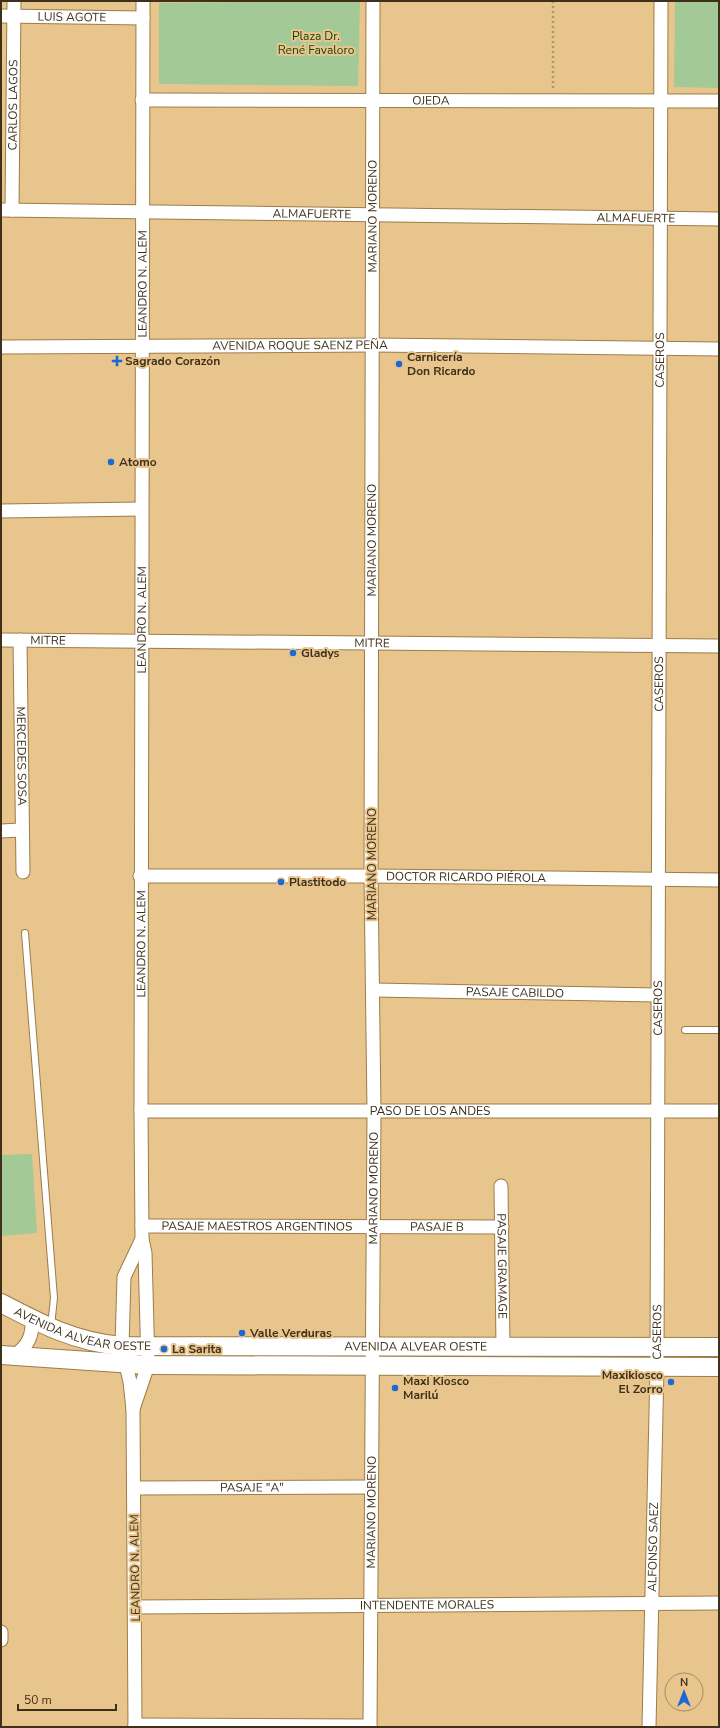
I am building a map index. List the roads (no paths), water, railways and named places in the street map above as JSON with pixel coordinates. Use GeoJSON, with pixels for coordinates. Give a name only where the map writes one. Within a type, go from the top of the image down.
{"type":"FeatureCollection","features":[{"type":"Feature","properties":{"kind":"main road","name":"AVENIDA ALVEAR OESTE"},"geometry":{"type":"LineString","coordinates":[[1,1303],[51,1329],[84,1340],[122,1346],[372,1348],[719,1347]]}},
{"type":"Feature","properties":{"kind":"main road","name":"AVENIDA ALVEAR OESTE"},"geometry":{"type":"LineString","coordinates":[[8,1356],[148,1365],[719,1368]]}},
{"type":"Feature","properties":{"kind":"street","name":"CARLOS LAGOS"},"geometry":{"type":"LineString","coordinates":[[6,210],[8,17],[14,1]]}},
{"type":"Feature","properties":{"kind":"street","name":"LEANDRO N. ALEM"},"geometry":{"type":"LineString","coordinates":[[133,1409],[148,1365],[145,1253],[142,1239],[140,876],[143,1]]}},
{"type":"Feature","properties":{"kind":"street","name":"MARIANO MORENO"},"geometry":{"type":"LineString","coordinates":[[370,1727],[370,1487],[374,1112],[374,990],[371,876],[373,644],[373,1]]}},
{"type":"Feature","properties":{"kind":"street","name":"CASEROS"},"geometry":{"type":"LineString","coordinates":[[657,1367],[661,1]]}},
{"type":"Feature","properties":{"kind":"street","name":"LUIS AGOTE"},"geometry":{"type":"LineString","coordinates":[[8,17],[143,18]]}},
{"type":"Feature","properties":{"kind":"street","name":"OJEDA"},"geometry":{"type":"LineString","coordinates":[[142,100],[719,101]]}},
{"type":"Feature","properties":{"kind":"street","name":"ALMAFUERTE"},"geometry":{"type":"LineString","coordinates":[[6,210],[719,219]]}},
{"type":"Feature","properties":{"kind":"street","name":"AVENIDA ROQUE SAENZ PEÑA"},"geometry":{"type":"LineString","coordinates":[[1,346],[373,345],[719,349]]}},
{"type":"Feature","properties":{"kind":"street"},"geometry":{"type":"LineString","coordinates":[[1,511],[141,509]]}},
{"type":"Feature","properties":{"kind":"street","name":"MITRE"},"geometry":{"type":"LineString","coordinates":[[1,640],[373,644],[658,644],[719,646]]}},
{"type":"Feature","properties":{"kind":"street","name":"MERCEDES SOSA"},"geometry":{"type":"LineString","coordinates":[[20,640],[21,830],[23,872]]}},
{"type":"Feature","properties":{"kind":"street"},"geometry":{"type":"LineString","coordinates":[[1,831],[21,830]]}},
{"type":"Feature","properties":{"kind":"street","name":"DOCTOR RICARDO PIÉROLA"},"geometry":{"type":"LineString","coordinates":[[140,876],[371,876],[719,880]]}},
{"type":"Feature","properties":{"kind":"street","name":"PASAJE CABILDO"},"geometry":{"type":"LineString","coordinates":[[374,990],[657,995]]}},
{"type":"Feature","properties":{"kind":"street","name":"PASO DE LOS ANDES"},"geometry":{"type":"LineString","coordinates":[[141,1111],[719,1111]]}},
{"type":"Feature","properties":{"kind":"street","name":"PASAJE GRAMAGE"},"geometry":{"type":"LineString","coordinates":[[501,1186],[503,1347]]}},
{"type":"Feature","properties":{"kind":"street","name":"PASAJE MAESTROS ARGENTINOS"},"geometry":{"type":"LineString","coordinates":[[142,1226],[373,1226]]}},
{"type":"Feature","properties":{"kind":"street","name":"PASAJE B"},"geometry":{"type":"LineString","coordinates":[[373,1226],[502,1227]]}},
{"type":"Feature","properties":{"kind":"street","name":"LEANDRO N. ALEM"},"geometry":{"type":"LineString","coordinates":[[135,1726],[133,1409],[122,1346],[124,1277],[142,1239]]}},
{"type":"Feature","properties":{"kind":"street"},"geometry":{"type":"LineString","coordinates":[[8,1356],[24,1349],[33,1331],[32,1319]]}},
{"type":"Feature","properties":{"kind":"street","name":"ALFONSO SAEZ"},"geometry":{"type":"LineString","coordinates":[[649,1727],[657,1367]]}},
{"type":"Feature","properties":{"kind":"street","name":"PASAJE \"A\""},"geometry":{"type":"LineString","coordinates":[[134,1488],[370,1487]]}},
{"type":"Feature","properties":{"kind":"street","name":"INTENDENTE MORALES"},"geometry":{"type":"LineString","coordinates":[[135,1607],[719,1603]]}},
{"type":"Feature","properties":{"kind":"street"},"geometry":{"type":"LineString","coordinates":[[1,1632],[1,1640]]}},
{"type":"Feature","properties":{"kind":"street"},"geometry":{"type":"LineString","coordinates":[[135,1726],[370,1727]]}},
{"type":"Feature","properties":{"kind":"lane"},"geometry":{"type":"LineString","coordinates":[[25,933],[54,1298],[51,1329]]}},
{"type":"Feature","properties":{"kind":"lane"},"geometry":{"type":"LineString","coordinates":[[685,1030],[719,1030]]}},
{"type":"Feature","properties":{"kind":"place","name":"Sagrado Corazón"},"geometry":{"type":"Point","coordinates":[117,361]}},
{"type":"Feature","properties":{"kind":"place","name":"Carnicería Don Ricardo"},"geometry":{"type":"Point","coordinates":[399,364]}},
{"type":"Feature","properties":{"kind":"place","name":"Atomo"},"geometry":{"type":"Point","coordinates":[111,462]}},
{"type":"Feature","properties":{"kind":"place","name":"Gladys"},"geometry":{"type":"Point","coordinates":[293,653]}},
{"type":"Feature","properties":{"kind":"place","name":"Plastitodo"},"geometry":{"type":"Point","coordinates":[281,882]}},
{"type":"Feature","properties":{"kind":"place","name":"Valle Verduras"},"geometry":{"type":"Point","coordinates":[242,1333]}},
{"type":"Feature","properties":{"kind":"place","name":"La Sarita"},"geometry":{"type":"Point","coordinates":[164,1349]}},
{"type":"Feature","properties":{"kind":"place","name":"Maxikiosco El Zorro"},"geometry":{"type":"Point","coordinates":[671,1382]}},
{"type":"Feature","properties":{"kind":"place","name":"Maxi Kiosco Marilú"},"geometry":{"type":"Point","coordinates":[395,1388]}},
{"type":"Feature","properties":{"kind":"park label","name":"Plaza Dr. René Favaloro"},"geometry":{"type":"Point","coordinates":[316,43]}}]}
